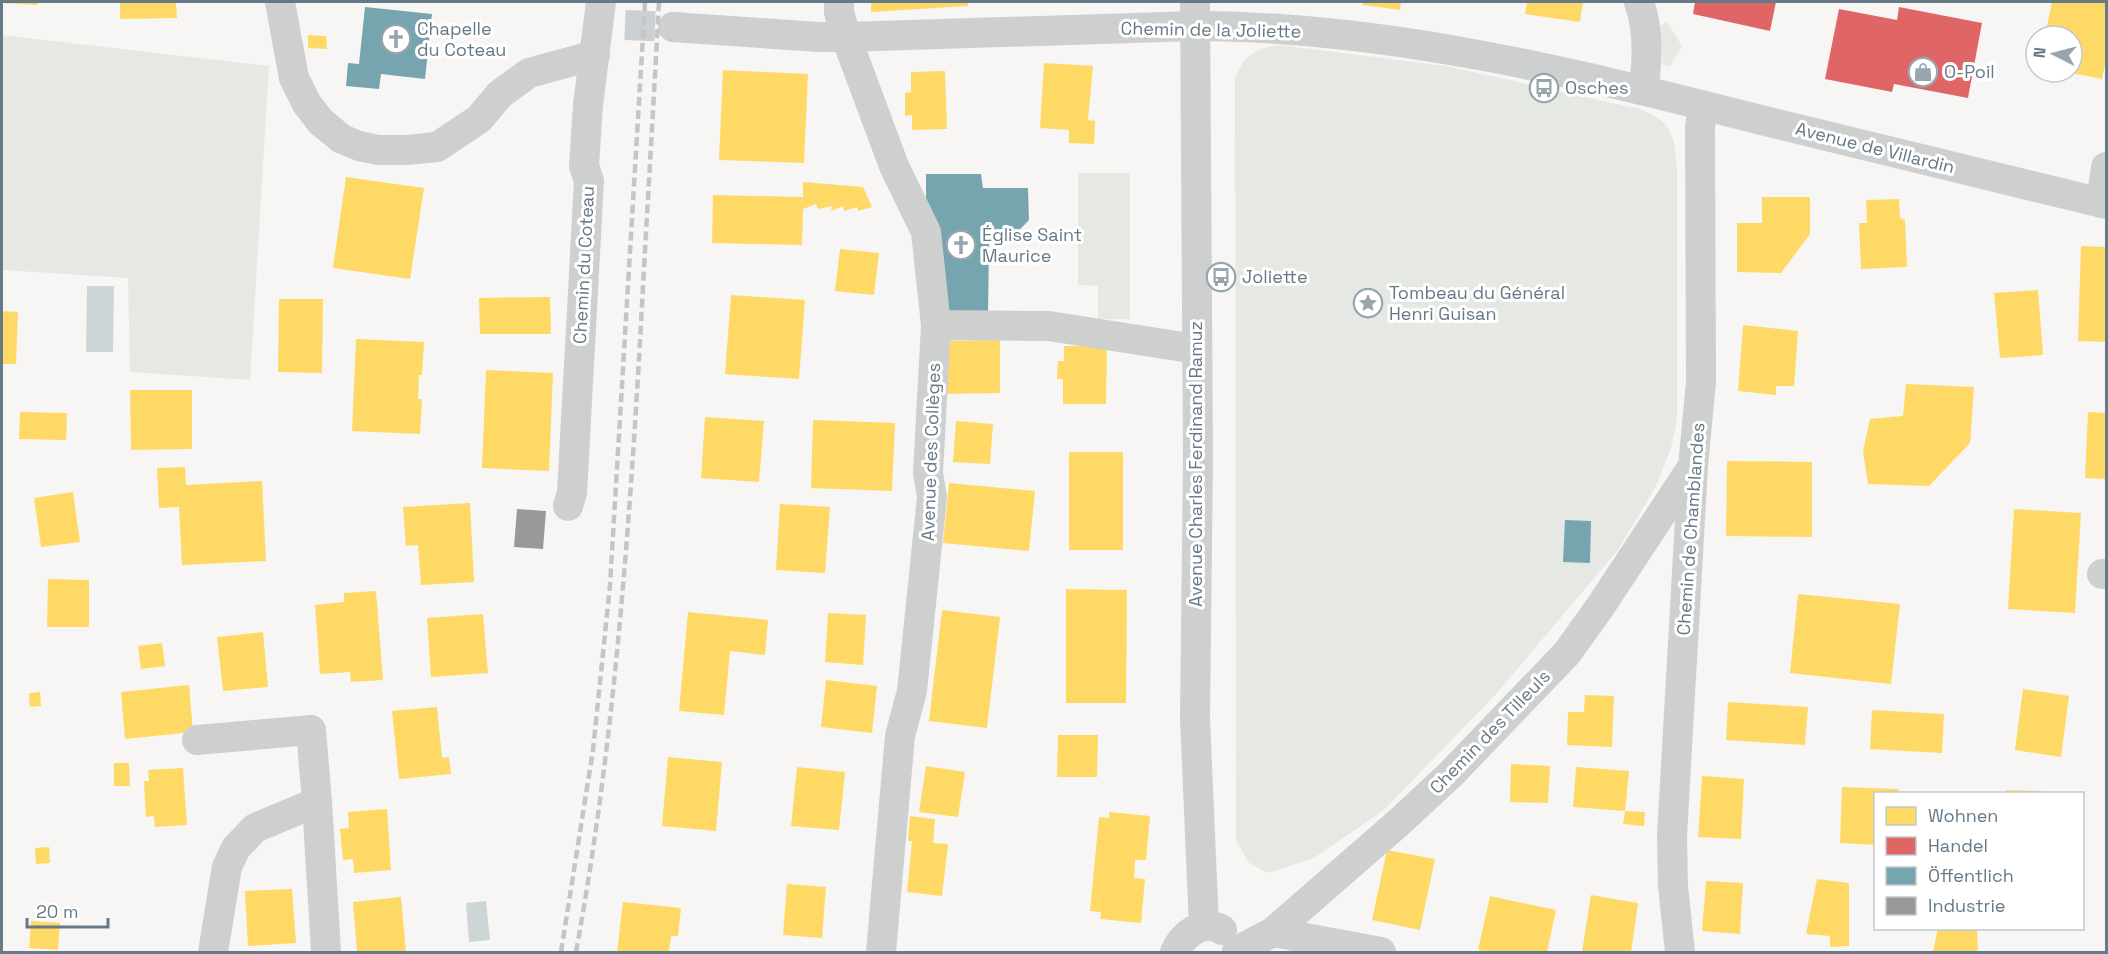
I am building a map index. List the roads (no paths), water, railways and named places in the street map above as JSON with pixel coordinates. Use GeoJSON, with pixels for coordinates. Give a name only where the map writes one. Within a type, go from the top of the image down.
{"type":"FeatureCollection","features":[{"type":"Feature","properties":{"kind":"street"},"geometry":{"type":"LineString","coordinates":[[280,2],[294,78],[308,104],[321,122],[342,139],[378,150],[437,147],[479,118],[500,94],[529,73],[595,55]]}},
{"type":"Feature","properties":{"kind":"street","name":"Avenue des Collèges"},"geometry":{"type":"LineString","coordinates":[[839,2],[839,12],[846,37],[894,166],[926,232],[936,325],[928,473],[932,497],[912,691],[900,736],[881,952]]}},
{"type":"Feature","properties":{"kind":"street"},"geometry":{"type":"LineString","coordinates":[[1640,2],[1647,36],[1647,69],[1643,90]]}},
{"type":"Feature","properties":{"kind":"street","name":"Chemin de la Joliette"},"geometry":{"type":"LineString","coordinates":[[846,37],[1195,14],[1269,27],[1382,39],[1464,53],[1643,90]]}},
{"type":"Feature","properties":{"kind":"street","name":"Avenue Charles Ferdinand Ramuz"},"geometry":{"type":"LineString","coordinates":[[1195,14],[1198,457],[1195,718],[1204,926]]}},
{"type":"Feature","properties":{"kind":"street","name":"Chemin du Coteau"},"geometry":{"type":"LineString","coordinates":[[568,506],[572,493],[589,181],[584,166],[588,105],[595,55],[608,17]]}},
{"type":"Feature","properties":{"kind":"street"},"geometry":{"type":"LineString","coordinates":[[673,27],[846,37]]}},
{"type":"Feature","properties":{"kind":"street","name":"Avenue de Villardin"},"geometry":{"type":"LineString","coordinates":[[1643,90],[2104,204]]}},
{"type":"Feature","properties":{"kind":"street","name":"Chemin de Chamblandes"},"geometry":{"type":"LineString","coordinates":[[1680,952],[1673,886],[1672,836],[1693,466],[1701,382],[1700,127],[1703,105]]}},
{"type":"Feature","properties":{"kind":"street"},"geometry":{"type":"LineString","coordinates":[[2104,204],[2106,167]]}},
{"type":"Feature","properties":{"kind":"street"},"geometry":{"type":"LineString","coordinates":[[936,325],[1049,326],[1196,349]]}},
{"type":"Feature","properties":{"kind":"street","name":"Chemin des Tilleuls"},"geometry":{"type":"LineString","coordinates":[[1237,952],[1273,932],[1397,824],[1451,774],[1567,652],[1600,607],[1693,466]]}},
{"type":"Feature","properties":{"kind":"street"},"geometry":{"type":"LineString","coordinates":[[197,740],[311,730],[326,952]]}},
{"type":"Feature","properties":{"kind":"street"},"geometry":{"type":"LineString","coordinates":[[213,952],[227,867],[236,848],[255,828],[317,802]]}},
{"type":"Feature","properties":{"kind":"street"},"geometry":{"type":"LineString","coordinates":[[1174,952],[1179,942],[1192,931],[1204,926],[1218,927],[1230,936],[1237,952]]}},
{"type":"Feature","properties":{"kind":"street"},"geometry":{"type":"LineString","coordinates":[[1273,932],[1381,952]]}},
{"type":"Feature","properties":{"kind":"tunnel"},"geometry":{"type":"LineString","coordinates":[[625,25],[673,27]]}},
{"type":"Feature","properties":{"kind":"railway"},"geometry":{"type":"LineString","coordinates":[[561,952],[593,750],[610,585],[645,2]]}},
{"type":"Feature","properties":{"kind":"railway"},"geometry":{"type":"LineString","coordinates":[[576,952],[600,800],[624,572],[659,2]]}},
{"type":"Feature","properties":{"kind":"place","name":"Chapelle du Coteau"},"geometry":{"type":"Point","coordinates":[396,39]}},
{"type":"Feature","properties":{"kind":"place","name":"O-Poil"},"geometry":{"type":"Point","coordinates":[1923,72]}},
{"type":"Feature","properties":{"kind":"place","name":"Osches"},"geometry":{"type":"Point","coordinates":[1544,88]}},
{"type":"Feature","properties":{"kind":"place","name":"Église Saint Maurice"},"geometry":{"type":"Point","coordinates":[961,245]}},
{"type":"Feature","properties":{"kind":"place","name":"Joliette"},"geometry":{"type":"Point","coordinates":[1221,277]}},
{"type":"Feature","properties":{"kind":"place","name":"Tombeau du Général Henri Guisan"},"geometry":{"type":"Point","coordinates":[1368,303]}}]}
